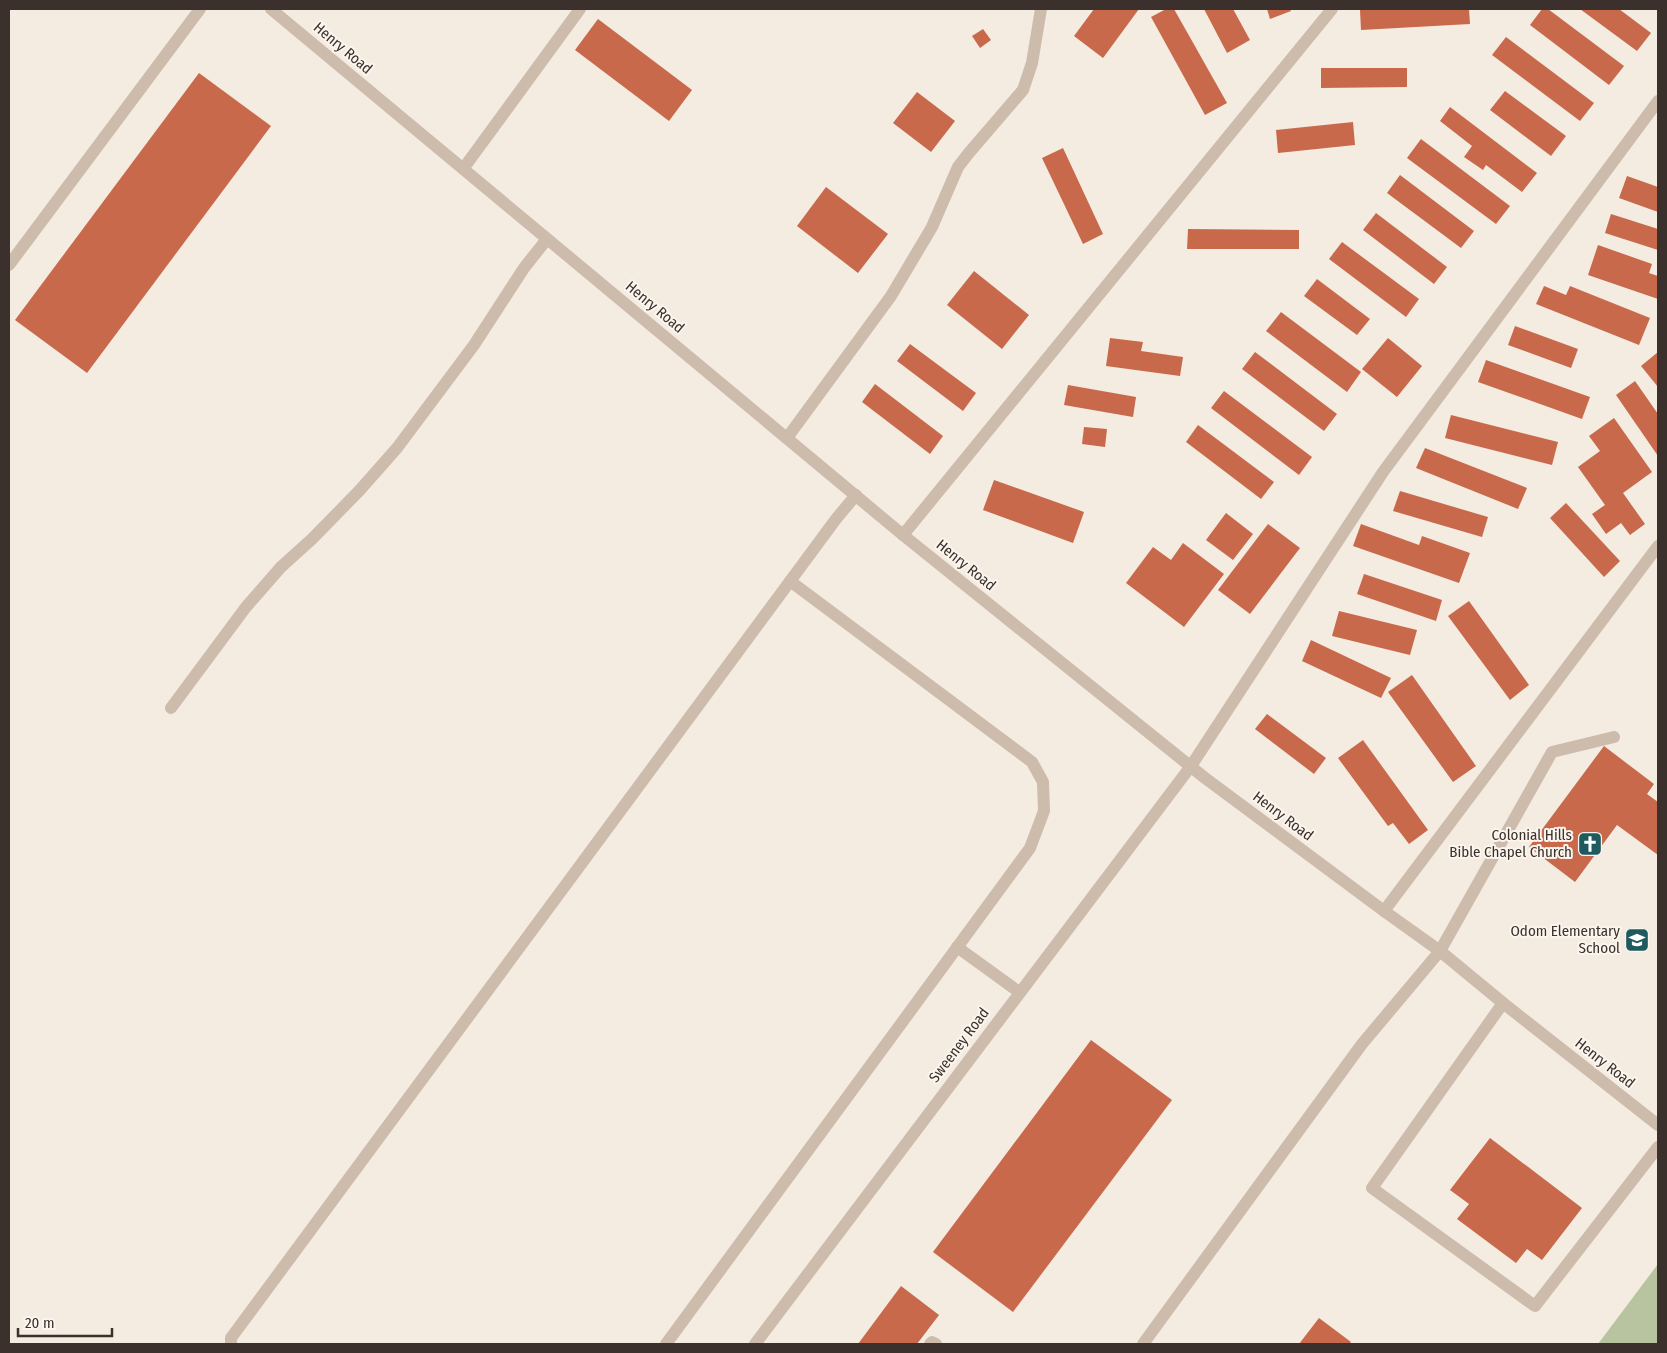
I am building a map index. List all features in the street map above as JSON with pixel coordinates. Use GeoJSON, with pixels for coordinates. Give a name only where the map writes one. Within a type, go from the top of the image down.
{"type":"FeatureCollection","features":[{"type":"Feature","properties":{"kind":"street"},"geometry":{"type":"LineString","coordinates":[[9,265],[200,9]]}},
{"type":"Feature","properties":{"kind":"street","name":"Henry Road"},"geometry":{"type":"LineString","coordinates":[[271,9],[903,535],[1191,766],[1440,951],[1658,1125]]}},
{"type":"Feature","properties":{"kind":"street"},"geometry":{"type":"LineString","coordinates":[[463,168],[580,9]]}},
{"type":"Feature","properties":{"kind":"street"},"geometry":{"type":"LineString","coordinates":[[787,438],[891,296],[932,227],[958,167],[1023,90],[1032,64],[1041,9]]}},
{"type":"Feature","properties":{"kind":"street"},"geometry":{"type":"LineString","coordinates":[[903,535],[1332,9]]}},
{"type":"Feature","properties":{"kind":"street","name":"Sweeney Road"},"geometry":{"type":"LineString","coordinates":[[755,1344],[1191,766],[1383,472],[1658,101]]}},
{"type":"Feature","properties":{"kind":"street"},"geometry":{"type":"LineString","coordinates":[[171,708],[246,607],[281,567],[312,539],[398,448],[474,344],[524,268],[547,238]]}},
{"type":"Feature","properties":{"kind":"street"},"geometry":{"type":"LineString","coordinates":[[230,1344],[230,1338],[836,519],[856,495]]}},
{"type":"Feature","properties":{"kind":"street"},"geometry":{"type":"LineString","coordinates":[[1384,911],[1658,546]]}},
{"type":"Feature","properties":{"kind":"street"},"geometry":{"type":"LineString","coordinates":[[666,1344],[1030,848],[1044,811],[1043,782],[1032,762],[790,581]]}},
{"type":"Feature","properties":{"kind":"street"},"geometry":{"type":"LineString","coordinates":[[1143,1344],[1362,1044],[1440,951],[1552,752],[1614,737]]}},
{"type":"Feature","properties":{"kind":"street"},"geometry":{"type":"LineString","coordinates":[[957,948],[1020,992]]}},
{"type":"Feature","properties":{"kind":"street"},"geometry":{"type":"LineString","coordinates":[[1503,1003],[1372,1188],[1535,1306],[1658,1147]]}},
{"type":"Feature","properties":{"kind":"street"},"geometry":{"type":"LineString","coordinates":[[930,1344],[932,1342],[936,1344]]}},
{"type":"Feature","properties":{"kind":"green space"},"geometry":{"type":"Polygon","coordinates":[[[1658,1264],[1658,1344],[1598,1344],[1658,1264]]]}},
{"type":"Feature","properties":{"kind":"building"},"geometry":{"type":"Polygon","coordinates":[[[1094,9],[1139,9],[1103,58],[1074,36],[1094,9]]]}},
{"type":"Feature","properties":{"kind":"building"},"geometry":{"type":"Polygon","coordinates":[[[1166,9],[1174,9],[1227,103],[1205,115],[1151,17],[1166,9]]]}},
{"type":"Feature","properties":{"kind":"building"},"geometry":{"type":"Polygon","coordinates":[[[1204,9],[1233,9],[1250,40],[1227,53],[1204,9]]]}},
{"type":"Feature","properties":{"kind":"building"},"geometry":{"type":"Polygon","coordinates":[[[1267,9],[1290,9],[1291,11],[1270,19],[1267,9]]]}},
{"type":"Feature","properties":{"kind":"building"},"geometry":{"type":"Polygon","coordinates":[[[1469,9],[1470,24],[1361,30],[1360,10],[1469,9]]]}},
{"type":"Feature","properties":{"kind":"building"},"geometry":{"type":"Polygon","coordinates":[[[1542,9],[1548,9],[1624,66],[1609,85],[1530,25],[1542,9]]]}},
{"type":"Feature","properties":{"kind":"building"},"geometry":{"type":"Polygon","coordinates":[[[1580,9],[1619,9],[1651,33],[1637,51],[1580,9]]]}},
{"type":"Feature","properties":{"kind":"building"},"geometry":{"type":"Polygon","coordinates":[[[598,19],[692,90],[669,121],[575,50],[598,19]]]}},
{"type":"Feature","properties":{"kind":"building"},"geometry":{"type":"Polygon","coordinates":[[[983,29],[991,40],[980,48],[972,36],[983,29]]]}},
{"type":"Feature","properties":{"kind":"building"},"geometry":{"type":"Polygon","coordinates":[[[1506,37],[1594,103],[1580,121],[1492,55],[1506,37]]]}},
{"type":"Feature","properties":{"kind":"building"},"geometry":{"type":"Polygon","coordinates":[[[1321,68],[1407,68],[1407,87],[1321,88],[1321,68]]]}},
{"type":"Feature","properties":{"kind":"building"},"geometry":{"type":"Polygon","coordinates":[[[199,73],[271,126],[87,373],[15,320],[199,73]]]}},
{"type":"Feature","properties":{"kind":"building"},"geometry":{"type":"Polygon","coordinates":[[[1505,91],[1566,136],[1551,156],[1490,110],[1505,91]]]}},
{"type":"Feature","properties":{"kind":"building"},"geometry":{"type":"Polygon","coordinates":[[[917,92],[955,121],[931,152],[893,123],[917,92]]]}},
{"type":"Feature","properties":{"kind":"building"},"geometry":{"type":"Polygon","coordinates":[[[1450,107],[1537,173],[1522,192],[1486,165],[1483,170],[1464,157],[1472,146],[1440,121],[1450,107]]]}},
{"type":"Feature","properties":{"kind":"building"},"geometry":{"type":"Polygon","coordinates":[[[1353,122],[1355,145],[1278,153],[1276,130],[1353,122]]]}},
{"type":"Feature","properties":{"kind":"building"},"geometry":{"type":"Polygon","coordinates":[[[1421,139],[1510,206],[1496,224],[1407,158],[1421,139]]]}},
{"type":"Feature","properties":{"kind":"building"},"geometry":{"type":"Polygon","coordinates":[[[1063,148],[1103,234],[1083,244],[1042,158],[1063,148]]]}},
{"type":"Feature","properties":{"kind":"building"},"geometry":{"type":"Polygon","coordinates":[[[1400,175],[1474,231],[1461,248],[1387,193],[1400,175]]]}},
{"type":"Feature","properties":{"kind":"building"},"geometry":{"type":"Polygon","coordinates":[[[1627,176],[1658,187],[1658,212],[1619,198],[1627,176]]]}},
{"type":"Feature","properties":{"kind":"building"},"geometry":{"type":"Polygon","coordinates":[[[826,187],[888,234],[858,273],[797,226],[826,187]]]}},
{"type":"Feature","properties":{"kind":"building"},"geometry":{"type":"Polygon","coordinates":[[[1376,213],[1447,267],[1434,284],[1363,230],[1376,213]]]}},
{"type":"Feature","properties":{"kind":"building"},"geometry":{"type":"Polygon","coordinates":[[[1611,214],[1658,229],[1658,250],[1605,233],[1611,214]]]}},
{"type":"Feature","properties":{"kind":"building"},"geometry":{"type":"Polygon","coordinates":[[[1188,229],[1299,230],[1299,249],[1187,249],[1188,229]]]}},
{"type":"Feature","properties":{"kind":"building"},"geometry":{"type":"Polygon","coordinates":[[[1342,242],[1419,299],[1406,317],[1329,259],[1342,242]]]}},
{"type":"Feature","properties":{"kind":"building"},"geometry":{"type":"Polygon","coordinates":[[[1598,245],[1652,264],[1649,273],[1658,276],[1658,299],[1588,275],[1598,245]]]}},
{"type":"Feature","properties":{"kind":"building"},"geometry":{"type":"Polygon","coordinates":[[[974,271],[1029,315],[1002,349],[947,305],[974,271]]]}},
{"type":"Feature","properties":{"kind":"building"},"geometry":{"type":"Polygon","coordinates":[[[1317,279],[1370,319],[1357,335],[1304,296],[1317,279]]]}},
{"type":"Feature","properties":{"kind":"building"},"geometry":{"type":"Polygon","coordinates":[[[1544,286],[1566,295],[1570,286],[1650,318],[1639,345],[1536,304],[1544,286]]]}},
{"type":"Feature","properties":{"kind":"building"},"geometry":{"type":"Polygon","coordinates":[[[1281,312],[1361,372],[1347,392],[1266,331],[1281,312]]]}},
{"type":"Feature","properties":{"kind":"building"},"geometry":{"type":"Polygon","coordinates":[[[1515,326],[1578,349],[1571,368],[1508,345],[1515,326]]]}},
{"type":"Feature","properties":{"kind":"building"},"geometry":{"type":"Polygon","coordinates":[[[1110,338],[1143,342],[1141,351],[1183,357],[1180,376],[1106,366],[1110,338]]]}},
{"type":"Feature","properties":{"kind":"building"},"geometry":{"type":"Polygon","coordinates":[[[1388,338],[1422,366],[1397,397],[1362,369],[1388,338]]]}},
{"type":"Feature","properties":{"kind":"building"},"geometry":{"type":"Polygon","coordinates":[[[910,344],[976,393],[963,411],[897,361],[910,344]]]}},
{"type":"Feature","properties":{"kind":"building"},"geometry":{"type":"Polygon","coordinates":[[[1255,352],[1337,414],[1324,431],[1242,369],[1255,352]]]}},
{"type":"Feature","properties":{"kind":"building"},"geometry":{"type":"Polygon","coordinates":[[[1658,352],[1658,387],[1641,366],[1658,352]]]}},
{"type":"Feature","properties":{"kind":"building"},"geometry":{"type":"Polygon","coordinates":[[[1486,360],[1590,397],[1582,419],[1478,382],[1486,360]]]}},
{"type":"Feature","properties":{"kind":"building"},"geometry":{"type":"Polygon","coordinates":[[[1635,381],[1658,414],[1658,456],[1616,395],[1635,381]]]}},
{"type":"Feature","properties":{"kind":"building"},"geometry":{"type":"Polygon","coordinates":[[[875,384],[943,436],[930,454],[862,402],[875,384]]]}},
{"type":"Feature","properties":{"kind":"building"},"geometry":{"type":"Polygon","coordinates":[[[1068,385],[1136,397],[1133,417],[1064,405],[1068,385]]]}},
{"type":"Feature","properties":{"kind":"building"},"geometry":{"type":"Polygon","coordinates":[[[1224,391],[1312,457],[1299,475],[1211,408],[1224,391]]]}},
{"type":"Feature","properties":{"kind":"building"},"geometry":{"type":"Polygon","coordinates":[[[1451,415],[1558,442],[1552,465],[1445,438],[1451,415]]]}},
{"type":"Feature","properties":{"kind":"building"},"geometry":{"type":"Polygon","coordinates":[[[1614,418],[1652,472],[1623,493],[1645,524],[1630,535],[1621,523],[1606,534],[1592,514],[1605,505],[1578,467],[1600,451],[1589,436],[1614,418]]]}},
{"type":"Feature","properties":{"kind":"building"},"geometry":{"type":"Polygon","coordinates":[[[1198,425],[1274,482],[1261,499],[1186,442],[1198,425]]]}},
{"type":"Feature","properties":{"kind":"building"},"geometry":{"type":"Polygon","coordinates":[[[1084,427],[1107,429],[1105,447],[1082,444],[1084,427]]]}},
{"type":"Feature","properties":{"kind":"building"},"geometry":{"type":"Polygon","coordinates":[[[1425,448],[1527,488],[1518,509],[1416,468],[1425,448]]]}},
{"type":"Feature","properties":{"kind":"building"},"geometry":{"type":"Polygon","coordinates":[[[994,480],[1084,512],[1073,543],[983,510],[994,480]]]}},
{"type":"Feature","properties":{"kind":"building"},"geometry":{"type":"Polygon","coordinates":[[[1400,491],[1488,517],[1482,537],[1393,511],[1400,491]]]}},
{"type":"Feature","properties":{"kind":"building"},"geometry":{"type":"Polygon","coordinates":[[[1566,503],[1620,561],[1604,577],[1550,518],[1566,503]]]}},
{"type":"Feature","properties":{"kind":"building"},"geometry":{"type":"Polygon","coordinates":[[[1226,513],[1253,534],[1233,560],[1206,540],[1226,513]]]}},
{"type":"Feature","properties":{"kind":"building"},"geometry":{"type":"Polygon","coordinates":[[[1268,524],[1300,548],[1250,614],[1218,590],[1268,524]]]}},
{"type":"Feature","properties":{"kind":"building"},"geometry":{"type":"Polygon","coordinates":[[[1361,524],[1419,545],[1422,536],[1470,553],[1459,583],[1353,546],[1361,524]]]}},
{"type":"Feature","properties":{"kind":"building"},"geometry":{"type":"Polygon","coordinates":[[[1183,543],[1224,574],[1184,627],[1126,583],[1153,547],[1171,560],[1183,543]]]}},
{"type":"Feature","properties":{"kind":"building"},"geometry":{"type":"Polygon","coordinates":[[[1364,574],[1442,600],[1436,621],[1357,594],[1364,574]]]}},
{"type":"Feature","properties":{"kind":"building"},"geometry":{"type":"Polygon","coordinates":[[[1469,601],[1529,685],[1510,700],[1448,616],[1469,601]]]}},
{"type":"Feature","properties":{"kind":"building"},"geometry":{"type":"Polygon","coordinates":[[[1339,611],[1417,630],[1410,655],[1332,636],[1339,611]]]}},
{"type":"Feature","properties":{"kind":"building"},"geometry":{"type":"Polygon","coordinates":[[[1311,640],[1391,678],[1381,698],[1302,661],[1311,640]]]}},
{"type":"Feature","properties":{"kind":"building"},"geometry":{"type":"Polygon","coordinates":[[[1412,675],[1476,766],[1453,782],[1388,692],[1412,675]]]}},
{"type":"Feature","properties":{"kind":"building"},"geometry":{"type":"Polygon","coordinates":[[[1267,714],[1326,758],[1314,774],[1255,729],[1267,714]]]}},
{"type":"Feature","properties":{"kind":"building"},"geometry":{"type":"Polygon","coordinates":[[[1363,740],[1428,830],[1409,844],[1393,823],[1388,826],[1338,758],[1363,740]]]}},
{"type":"Feature","properties":{"kind":"building"},"geometry":{"type":"Polygon","coordinates":[[[1604,746],[1654,784],[1647,794],[1658,802],[1658,855],[1617,825],[1575,882],[1529,847],[1604,746]]]}},
{"type":"Feature","properties":{"kind":"building"},"geometry":{"type":"Polygon","coordinates":[[[1091,1040],[1172,1100],[1013,1312],[933,1252],[1091,1040]]]}},
{"type":"Feature","properties":{"kind":"building"},"geometry":{"type":"Polygon","coordinates":[[[1490,1138],[1582,1208],[1542,1260],[1527,1249],[1516,1263],[1457,1219],[1469,1204],[1450,1190],[1490,1138]]]}},
{"type":"Feature","properties":{"kind":"building"},"geometry":{"type":"Polygon","coordinates":[[[901,1286],[939,1315],[917,1344],[858,1344],[901,1286]]]}},
{"type":"Feature","properties":{"kind":"building"},"geometry":{"type":"Polygon","coordinates":[[[1319,1318],[1351,1342],[1349,1344],[1299,1344],[1319,1318]]]}},
{"type":"Feature","properties":{"kind":"place","name":"Colonial Hills Bible Chapel Church"},"geometry":{"type":"Point","coordinates":[1590,844]}},
{"type":"Feature","properties":{"kind":"place","name":"Odom Elementary School"},"geometry":{"type":"Point","coordinates":[1637,940]}}]}
